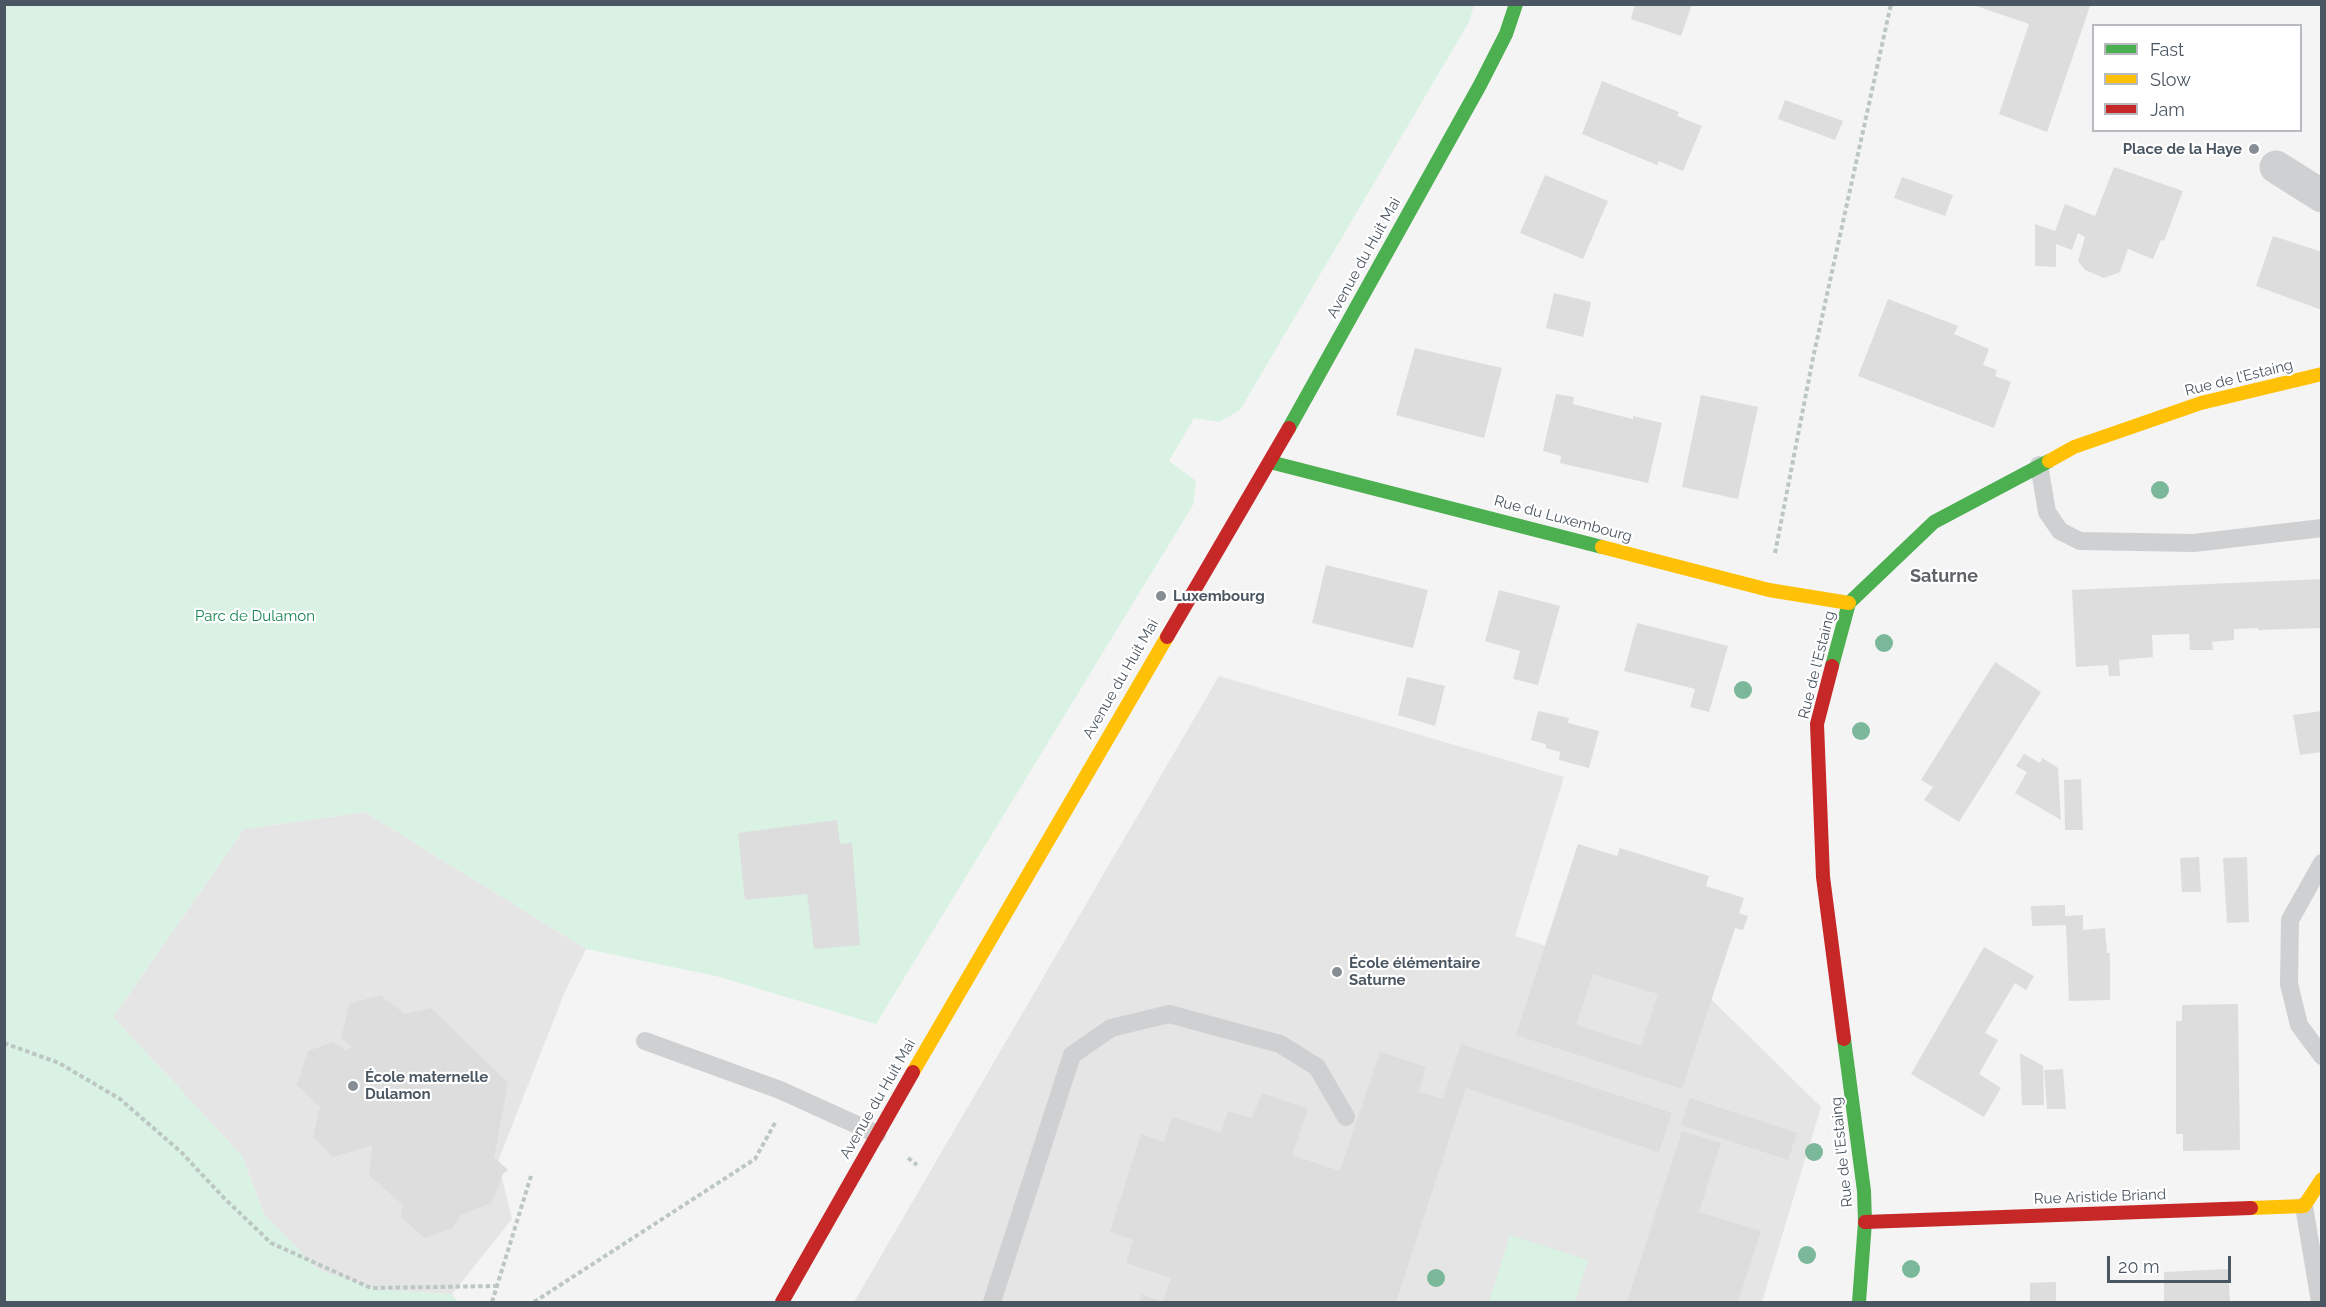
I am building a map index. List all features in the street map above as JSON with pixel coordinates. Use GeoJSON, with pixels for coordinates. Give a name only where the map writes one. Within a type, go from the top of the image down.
{"type":"FeatureCollection","features":[{"type":"Feature","properties":{"kind":"street","name":"Avenue du Huit Mai"},"geometry":{"type":"LineString","coordinates":[[782,1302],[1089,766],[1270,462],[1480,85],[1506,34],[1516,4]]}},
{"type":"Feature","properties":{"kind":"street"},"geometry":{"type":"LineString","coordinates":[[2276,167],[2322,196]]}},
{"type":"Feature","properties":{"kind":"street","name":"Rue de l'Estaing"},"geometry":{"type":"LineString","coordinates":[[1859,1302],[1865,1222],[1864,1191],[1823,877],[1817,724],[1849,603],[1934,522],[2074,447],[2201,403],[2322,374]]}},
{"type":"Feature","properties":{"kind":"street","name":"Rue du Luxembourg"},"geometry":{"type":"LineString","coordinates":[[1270,462],[1769,590],[1849,603]]}},
{"type":"Feature","properties":{"kind":"street"},"geometry":{"type":"LineString","coordinates":[[2304,1206],[2322,1179]]}},
{"type":"Feature","properties":{"kind":"street","name":"Rue Aristide Briand"},"geometry":{"type":"LineString","coordinates":[[1865,1222],[2304,1206]]}},
{"type":"Feature","properties":{"kind":"lane"},"geometry":{"type":"LineString","coordinates":[[2039,465],[2047,512],[2060,531],[2080,541],[2194,543],[2322,528]]}},
{"type":"Feature","properties":{"kind":"lane"},"geometry":{"type":"LineString","coordinates":[[2322,862],[2290,920],[2289,984],[2299,1025],[2322,1056]]}},
{"type":"Feature","properties":{"kind":"lane"},"geometry":{"type":"LineString","coordinates":[[992,1302],[1072,1055],[1111,1028],[1169,1014],[1280,1044],[1317,1067],[1346,1117]]}},
{"type":"Feature","properties":{"kind":"lane"},"geometry":{"type":"LineString","coordinates":[[645,1041],[790,1094],[877,1134]]}},
{"type":"Feature","properties":{"kind":"lane"},"geometry":{"type":"LineString","coordinates":[[2304,1206],[2320,1302]]}},
{"type":"Feature","properties":{"kind":"path"},"geometry":{"type":"LineString","coordinates":[[1769,590],[1813,358],[1891,4]]}},
{"type":"Feature","properties":{"kind":"path"},"geometry":{"type":"LineString","coordinates":[[4,1043],[59,1063],[120,1099],[182,1152],[224,1198],[271,1243],[371,1288],[497,1286]]}},
{"type":"Feature","properties":{"kind":"path"},"geometry":{"type":"LineString","coordinates":[[534,1302],[754,1159],[790,1094]]}},
{"type":"Feature","properties":{"kind":"path"},"geometry":{"type":"LineString","coordinates":[[492,1302],[531,1176]]}},
{"type":"Feature","properties":{"kind":"shaded area","name":"École élémentaire Saturne"},"geometry":{"type":"Polygon","coordinates":[[[1219,676],[1564,777],[1515,936],[1711,999],[1821,1107],[1762,1302],[854,1302],[1219,676]]]}},
{"type":"Feature","properties":{"kind":"shaded area","name":"École maternelle Dulamon"},"geometry":{"type":"Polygon","coordinates":[[[365,812],[586,949],[564,994],[498,1161],[512,1219],[452,1294],[379,1290],[319,1271],[264,1214],[242,1156],[113,1017],[244,829],[365,812]]]}},
{"type":"Feature","properties":{"kind":"green space","name":"Parc de Dulamon"},"geometry":{"type":"Polygon","coordinates":[[[5,5],[1474,5],[1469,22],[1240,410],[1219,422],[1194,418],[1169,461],[1196,481],[1193,505],[876,1024],[716,976],[586,949],[365,812],[244,829],[113,1017],[242,1156],[264,1214],[319,1270],[379,1290],[452,1294],[458,1302],[5,1302],[5,5]]]}},
{"type":"Feature","properties":{"kind":"green space"},"geometry":{"type":"Polygon","coordinates":[[[1510,1235],[1588,1260],[1575,1302],[1489,1302],[1510,1235]]]}},
{"type":"Feature","properties":{"kind":"building"},"geometry":{"type":"Polygon","coordinates":[[[1635,4],[1692,4],[1681,36],[1631,19],[1635,4]]]}},
{"type":"Feature","properties":{"kind":"building"},"geometry":{"type":"Polygon","coordinates":[[[1977,4],[2090,6],[2047,132],[1999,114],[2029,24],[1976,6],[1977,4]]]}},
{"type":"Feature","properties":{"kind":"building"},"geometry":{"type":"Polygon","coordinates":[[[1602,81],[1679,112],[1677,116],[1702,126],[1683,171],[1659,161],[1657,165],[1582,134],[1602,81]]]}},
{"type":"Feature","properties":{"kind":"building"},"geometry":{"type":"Polygon","coordinates":[[[1785,100],[1843,121],[1835,140],[1778,119],[1785,100]]]}},
{"type":"Feature","properties":{"kind":"building"},"geometry":{"type":"Polygon","coordinates":[[[2114,167],[2183,191],[2164,241],[2161,240],[2153,259],[2128,249],[2120,272],[2104,278],[2085,270],[2078,261],[2085,237],[2078,233],[2072,250],[2056,244],[2056,267],[2035,266],[2035,224],[2055,231],[2065,204],[2095,216],[2114,167]]]}},
{"type":"Feature","properties":{"kind":"building"},"geometry":{"type":"Polygon","coordinates":[[[1545,175],[1608,201],[1583,259],[1520,233],[1545,175]]]}},
{"type":"Feature","properties":{"kind":"building"},"geometry":{"type":"Polygon","coordinates":[[[1902,177],[1953,195],[1945,216],[1894,198],[1902,177]]]}},
{"type":"Feature","properties":{"kind":"building"},"geometry":{"type":"Polygon","coordinates":[[[2273,236],[2322,252],[2322,310],[2256,286],[2273,236]]]}},
{"type":"Feature","properties":{"kind":"building"},"geometry":{"type":"Polygon","coordinates":[[[1554,293],[1591,302],[1583,337],[1546,328],[1554,293]]]}},
{"type":"Feature","properties":{"kind":"building"},"geometry":{"type":"Polygon","coordinates":[[[1888,299],[1958,326],[1954,334],[1989,349],[1983,365],[1997,370],[1995,376],[2011,382],[1994,428],[1858,376],[1888,299]]]}},
{"type":"Feature","properties":{"kind":"building"},"geometry":{"type":"Polygon","coordinates":[[[1415,348],[1502,368],[1484,438],[1396,415],[1415,348]]]}},
{"type":"Feature","properties":{"kind":"building"},"geometry":{"type":"Polygon","coordinates":[[[1556,394],[1574,397],[1573,404],[1633,419],[1633,416],[1662,423],[1648,483],[1560,463],[1561,456],[1543,451],[1556,394]]]}},
{"type":"Feature","properties":{"kind":"building"},"geometry":{"type":"Polygon","coordinates":[[[1701,395],[1758,407],[1738,499],[1682,487],[1701,395]]]}},
{"type":"Feature","properties":{"kind":"building"},"geometry":{"type":"Polygon","coordinates":[[[1326,565],[1428,590],[1413,648],[1312,623],[1326,565]]]}},
{"type":"Feature","properties":{"kind":"building"},"geometry":{"type":"Polygon","coordinates":[[[2322,579],[2322,628],[2234,629],[2234,640],[2212,642],[2213,650],[2190,650],[2189,634],[2152,635],[2153,657],[2119,660],[2120,676],[2109,676],[2108,665],[2076,667],[2072,590],[2322,579]]]}},
{"type":"Feature","properties":{"kind":"building"},"geometry":{"type":"Polygon","coordinates":[[[1499,590],[1560,606],[1538,685],[1513,679],[1520,651],[1485,641],[1499,590]]]}},
{"type":"Feature","properties":{"kind":"building"},"geometry":{"type":"Polygon","coordinates":[[[1637,623],[1728,646],[1709,712],[1690,707],[1695,689],[1624,671],[1637,623]]]}},
{"type":"Feature","properties":{"kind":"building"},"geometry":{"type":"Polygon","coordinates":[[[1995,662],[2041,692],[1959,822],[1924,800],[1933,787],[1921,780],[1995,662]]]}},
{"type":"Feature","properties":{"kind":"building"},"geometry":{"type":"Polygon","coordinates":[[[1407,677],[1445,686],[1435,726],[1398,715],[1407,677]]]}},
{"type":"Feature","properties":{"kind":"building"},"geometry":{"type":"Polygon","coordinates":[[[1538,711],[1569,718],[1568,723],[1599,731],[1589,768],[1559,760],[1560,752],[1546,748],[1546,744],[1531,740],[1538,711]]]}},
{"type":"Feature","properties":{"kind":"building"},"geometry":{"type":"Polygon","coordinates":[[[2322,711],[2322,752],[2300,755],[2293,715],[2322,711]]]}},
{"type":"Feature","properties":{"kind":"building"},"geometry":{"type":"Polygon","coordinates":[[[2024,754],[2040,763],[2042,758],[2058,768],[2061,820],[2015,793],[2027,772],[2016,766],[2024,754]]]}},
{"type":"Feature","properties":{"kind":"building"},"geometry":{"type":"Polygon","coordinates":[[[2081,779],[2083,830],[2065,830],[2064,780],[2081,779]]]}},
{"type":"Feature","properties":{"kind":"building"},"geometry":{"type":"Polygon","coordinates":[[[837,820],[840,844],[852,843],[860,945],[814,949],[807,894],[745,900],[738,833],[837,820]]]}},
{"type":"Feature","properties":{"kind":"building"},"geometry":{"type":"Polygon","coordinates":[[[1578,844],[1617,856],[1620,848],[1709,876],[1706,886],[1744,898],[1739,913],[1748,916],[1743,930],[1735,928],[1682,1089],[1516,1035],[1578,844]],[[1593,974],[1576,1025],[1641,1046],[1658,994],[1593,974]]]}},
{"type":"Feature","properties":{"kind":"building"},"geometry":{"type":"Polygon","coordinates":[[[2199,857],[2201,892],[2182,892],[2180,858],[2199,857]]]}},
{"type":"Feature","properties":{"kind":"building"},"geometry":{"type":"Polygon","coordinates":[[[2247,857],[2249,922],[2227,923],[2223,858],[2247,857]]]}},
{"type":"Feature","properties":{"kind":"building"},"geometry":{"type":"Polygon","coordinates":[[[2065,905],[2065,916],[2083,915],[2083,930],[2105,928],[2107,953],[2110,953],[2110,1000],[2069,1001],[2066,925],[2032,926],[2031,906],[2065,905]]]}},
{"type":"Feature","properties":{"kind":"building"},"geometry":{"type":"Polygon","coordinates":[[[1984,947],[2034,976],[2026,990],[2015,983],[1985,1033],[1998,1040],[1979,1074],[2001,1088],[1984,1117],[1911,1074],[1984,947]]]}},
{"type":"Feature","properties":{"kind":"building"},"geometry":{"type":"Polygon","coordinates":[[[380,995],[405,1014],[431,1008],[508,1083],[494,1157],[508,1170],[503,1174],[491,1203],[461,1215],[453,1228],[425,1238],[401,1217],[403,1205],[369,1175],[372,1145],[333,1157],[313,1137],[320,1107],[297,1085],[308,1051],[333,1042],[347,1051],[351,1046],[341,1038],[349,1004],[380,995]]]}},
{"type":"Feature","properties":{"kind":"building"},"geometry":{"type":"Polygon","coordinates":[[[2238,1004],[2240,1150],[2183,1151],[2183,1134],[2176,1134],[2176,1021],[2182,1021],[2182,1005],[2238,1004]]]}},
{"type":"Feature","properties":{"kind":"building"},"geometry":{"type":"Polygon","coordinates":[[[1461,1044],[1672,1113],[1659,1152],[1466,1088],[1396,1302],[1163,1302],[1171,1278],[1126,1263],[1133,1240],[1110,1232],[1141,1134],[1164,1142],[1172,1117],[1221,1133],[1228,1111],[1252,1118],[1262,1093],[1308,1109],[1292,1155],[1340,1171],[1380,1052],[1426,1067],[1419,1092],[1443,1099],[1461,1044]]]}},
{"type":"Feature","properties":{"kind":"building"},"geometry":{"type":"Polygon","coordinates":[[[2020,1053],[2043,1066],[2044,1105],[2022,1105],[2020,1053]]]}},
{"type":"Feature","properties":{"kind":"building"},"geometry":{"type":"Polygon","coordinates":[[[2063,1069],[2066,1109],[2047,1109],[2044,1070],[2063,1069]]]}},
{"type":"Feature","properties":{"kind":"building"},"geometry":{"type":"Polygon","coordinates":[[[1690,1098],[1797,1133],[1788,1160],[1681,1125],[1690,1098]]]}},
{"type":"Feature","properties":{"kind":"building"},"geometry":{"type":"Polygon","coordinates":[[[1682,1131],[1721,1143],[1699,1212],[1761,1231],[1738,1302],[1627,1302],[1682,1131]]]}},
{"type":"Feature","properties":{"kind":"building"},"geometry":{"type":"Polygon","coordinates":[[[2228,1269],[2230,1302],[2164,1302],[2164,1272],[2228,1269]]]}},
{"type":"Feature","properties":{"kind":"building"},"geometry":{"type":"Polygon","coordinates":[[[2056,1282],[2056,1302],[2030,1302],[2030,1283],[2056,1282]]]}},
{"type":"Feature","properties":{"kind":"building"},"geometry":{"type":"Polygon","coordinates":[[[1142,1294],[1163,1302],[1139,1302],[1142,1294]]]}},
{"type":"Feature","properties":{"kind":"traffic: fast"},"geometry":{"type":"LineString","coordinates":[[1289,428],[1480,85],[1506,34],[1516,4]]}},
{"type":"Feature","properties":{"kind":"traffic: fast"},"geometry":{"type":"LineString","coordinates":[[1832,666],[1849,603],[1934,522],[2049,461]]}},
{"type":"Feature","properties":{"kind":"traffic: fast"},"geometry":{"type":"LineString","coordinates":[[1270,462],[1602,547]]}},
{"type":"Feature","properties":{"kind":"traffic: fast"},"geometry":{"type":"LineString","coordinates":[[1844,1039],[1864,1191],[1865,1222],[1859,1302]]}},
{"type":"Feature","properties":{"kind":"traffic: slow"},"geometry":{"type":"LineString","coordinates":[[2049,461],[2074,447],[2201,403],[2322,374]]}},
{"type":"Feature","properties":{"kind":"traffic: slow"},"geometry":{"type":"LineString","coordinates":[[1602,547],[1769,590],[1849,603]]}},
{"type":"Feature","properties":{"kind":"traffic: slow"},"geometry":{"type":"LineString","coordinates":[[913,1072],[1167,637]]}},
{"type":"Feature","properties":{"kind":"traffic: slow"},"geometry":{"type":"LineString","coordinates":[[2251,1208],[2304,1206],[2322,1179]]}},
{"type":"Feature","properties":{"kind":"traffic: jam"},"geometry":{"type":"LineString","coordinates":[[1167,637],[1289,428]]}},
{"type":"Feature","properties":{"kind":"traffic: jam"},"geometry":{"type":"LineString","coordinates":[[1832,666],[1817,724],[1823,877],[1844,1039]]}},
{"type":"Feature","properties":{"kind":"traffic: jam"},"geometry":{"type":"LineString","coordinates":[[782,1302],[913,1072]]}},
{"type":"Feature","properties":{"kind":"traffic: jam"},"geometry":{"type":"LineString","coordinates":[[1865,1222],[2251,1208]]}},
{"type":"Feature","properties":{"kind":"place","name":"Place de la Haye"},"geometry":{"type":"Point","coordinates":[2254,149]}},
{"type":"Feature","properties":{"kind":"place","name":"Luxembourg"},"geometry":{"type":"Point","coordinates":[1161,596]}},
{"type":"Feature","properties":{"kind":"place","name":"École élémentaire Saturne"},"geometry":{"type":"Point","coordinates":[1337,972]}},
{"type":"Feature","properties":{"kind":"place","name":"École maternelle Dulamon"},"geometry":{"type":"Point","coordinates":[353,1086]}},
{"type":"Feature","properties":{"kind":"district","name":"Saturne"},"geometry":{"type":"Point","coordinates":[1944,577]}}]}
